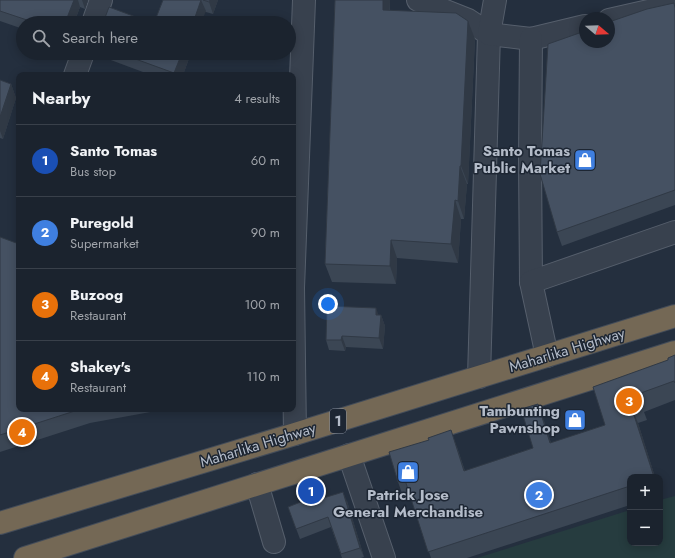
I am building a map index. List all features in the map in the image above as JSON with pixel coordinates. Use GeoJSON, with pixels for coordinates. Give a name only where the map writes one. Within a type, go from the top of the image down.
{"type":"FeatureCollection","features":[{"type":"Feature","properties":{"kind":"highway","name":"Maharlika Highway"},"geometry":{"type":"LineString","coordinates":[[0,523],[295,434],[675,316]]}},
{"type":"Feature","properties":{"kind":"highway","name":"1"},"geometry":{"type":"LineString","coordinates":[[25,558],[675,352]]}},
{"type":"Feature","properties":{"kind":"street"},"geometry":{"type":"LineString","coordinates":[[95,16],[101,0]]}},
{"type":"Feature","properties":{"kind":"street"},"geometry":{"type":"LineString","coordinates":[[296,230],[304,0]]}},
{"type":"Feature","properties":{"kind":"street"},"geometry":{"type":"LineString","coordinates":[[418,0],[468,20],[489,34],[531,39],[579,27]]}},
{"type":"Feature","properties":{"kind":"street"},"geometry":{"type":"LineString","coordinates":[[479,377],[489,34],[495,0]]}},
{"type":"Feature","properties":{"kind":"street"},"geometry":{"type":"LineString","coordinates":[[615,19],[675,5]]}},
{"type":"Feature","properties":{"kind":"street"},"geometry":{"type":"LineString","coordinates":[[531,39],[531,282],[547,356]]}},
{"type":"Feature","properties":{"kind":"street"},"geometry":{"type":"LineString","coordinates":[[76,72],[80,60]]}},
{"type":"Feature","properties":{"kind":"street"},"geometry":{"type":"LineString","coordinates":[[531,282],[675,232]]}},
{"type":"Feature","properties":{"kind":"street"},"geometry":{"type":"LineString","coordinates":[[295,412],[295,434]]}},
{"type":"Feature","properties":{"kind":"street"},"geometry":{"type":"LineString","coordinates":[[349,455],[384,558]]}},
{"type":"Feature","properties":{"kind":"street"},"geometry":{"type":"LineString","coordinates":[[257,484],[274,542]]}},
{"type":"Feature","properties":{"kind":"green space"},"geometry":{"type":"Polygon","coordinates":[[[675,496],[675,558],[477,558],[627,511],[627,546],[663,546],[663,499],[675,496]]]}},
{"type":"Feature","properties":{"kind":"building"},"geometry":{"type":"Polygon","coordinates":[[[0,0],[74,0],[68,16],[16,16],[0,11],[0,0]]]}},
{"type":"Feature","properties":{"kind":"building"},"geometry":{"type":"Polygon","coordinates":[[[163,0],[201,0],[195,16],[157,16],[163,0]]]}},
{"type":"Feature","properties":{"kind":"building"},"geometry":{"type":"Polygon","coordinates":[[[335,0],[383,0],[383,10],[456,13],[468,21],[461,166],[458,201],[455,200],[451,244],[391,240],[390,266],[325,264],[335,0]]]}},
{"type":"Feature","properties":{"kind":"building"},"geometry":{"type":"Polygon","coordinates":[[[674,3],[675,8],[675,190],[557,232],[540,174],[548,44],[579,33],[579,48],[615,48],[615,20],[647,9],[674,3]]]}},
{"type":"Feature","properties":{"kind":"building"},"geometry":{"type":"Polygon","coordinates":[[[109,7],[133,16],[106,16],[109,7]]]}},
{"type":"Feature","properties":{"kind":"building"},"geometry":{"type":"Polygon","coordinates":[[[138,60],[179,60],[174,72],[138,60]]]}},
{"type":"Feature","properties":{"kind":"building"},"geometry":{"type":"Polygon","coordinates":[[[0,80],[11,84],[0,117],[0,80]]]}},
{"type":"Feature","properties":{"kind":"building"},"geometry":{"type":"Polygon","coordinates":[[[0,237],[16,243],[16,412],[72,412],[0,435],[0,237]]]}},
{"type":"Feature","properties":{"kind":"building"},"geometry":{"type":"Polygon","coordinates":[[[327,306],[376,308],[376,315],[381,315],[379,338],[342,336],[341,340],[326,340],[327,306]]]}},
{"type":"Feature","properties":{"kind":"building"},"geometry":{"type":"Polygon","coordinates":[[[675,355],[675,383],[674,381],[638,394],[640,403],[631,406],[653,474],[627,474],[627,487],[428,552],[405,480],[398,482],[389,452],[429,440],[428,438],[451,430],[464,471],[533,448],[521,409],[538,404],[550,443],[605,425],[593,387],[668,360],[668,358],[675,355]]]}},
{"type":"Feature","properties":{"kind":"building"},"geometry":{"type":"Polygon","coordinates":[[[343,492],[360,548],[341,554],[328,517],[296,529],[288,507],[303,501],[304,504],[343,492]]]}},
{"type":"Feature","properties":{"kind":"place","name":"Santo Tomas Public Market"},"geometry":{"type":"Point","coordinates":[585,160]}},
{"type":"Feature","properties":{"kind":"place","name":"Buzoog"},"geometry":{"type":"Point","coordinates":[629,401]}},
{"type":"Feature","properties":{"kind":"place","name":"Tambunting Pawnshop"},"geometry":{"type":"Point","coordinates":[575,420]}},
{"type":"Feature","properties":{"kind":"place","name":"Shakey's"},"geometry":{"type":"Point","coordinates":[22,432]}},
{"type":"Feature","properties":{"kind":"place","name":"Patrick Jose General Merchandise"},"geometry":{"type":"Point","coordinates":[408,472]}},
{"type":"Feature","properties":{"kind":"place","name":"Santo Tomas"},"geometry":{"type":"Point","coordinates":[311,491]}},
{"type":"Feature","properties":{"kind":"place","name":"Puregold"},"geometry":{"type":"Point","coordinates":[539,495]}}]}
